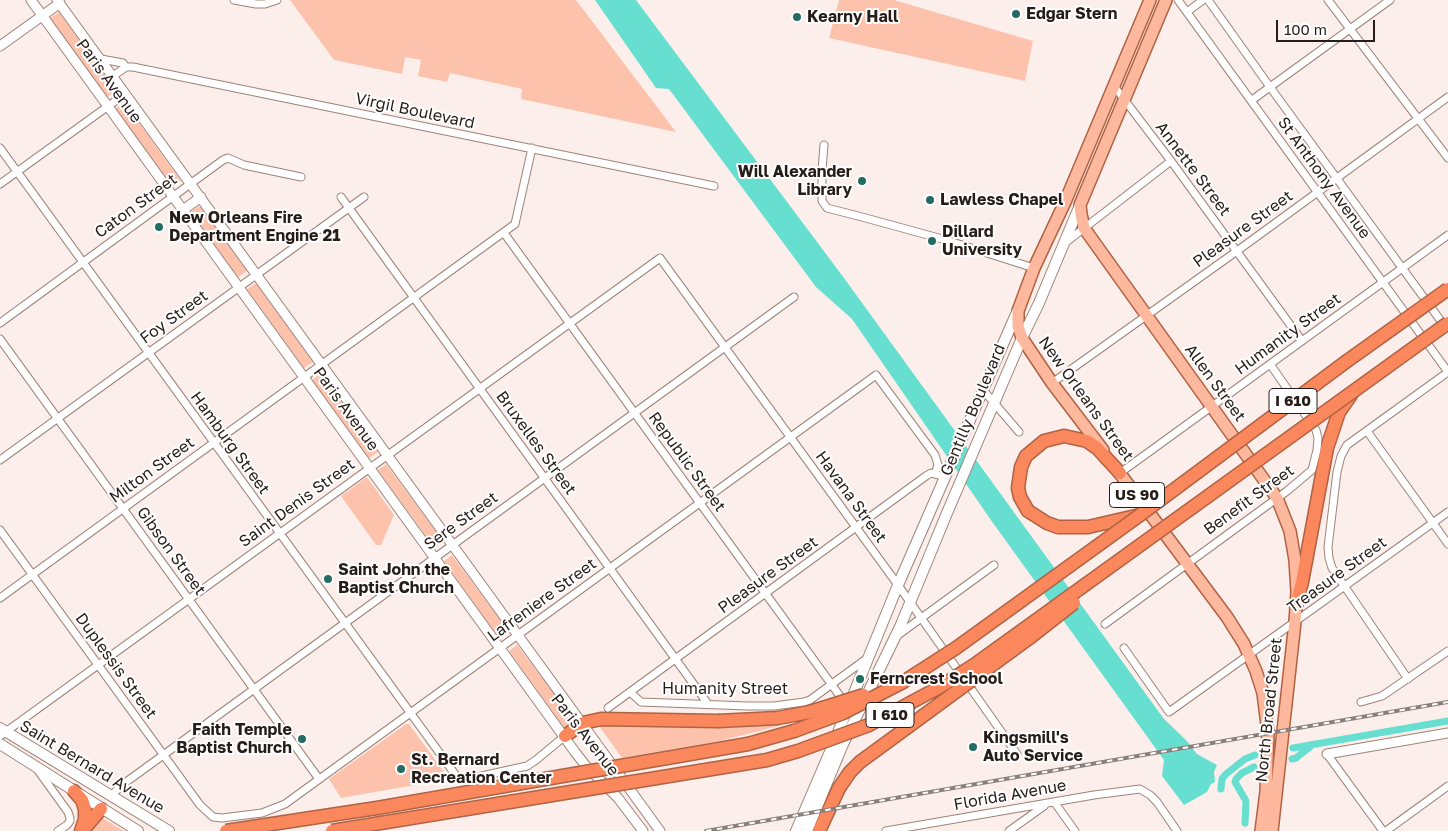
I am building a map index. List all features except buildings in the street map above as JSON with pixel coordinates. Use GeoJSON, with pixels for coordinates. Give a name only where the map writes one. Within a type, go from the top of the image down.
{"type":"FeatureCollection","features":[{"type":"Feature","properties":{"kind":"highway","name":"I 610"},"geometry":{"type":"LineString","coordinates":[[226,831],[397,805],[748,744],[786,734],[843,713],[917,674],[956,648],[1448,289]]}},
{"type":"Feature","properties":{"kind":"highway","name":"I 610"},"geometry":{"type":"LineString","coordinates":[[332,831],[726,767],[798,751],[869,725],[938,688],[974,665],[1448,323]]}},
{"type":"Feature","properties":{"kind":"highway"},"geometry":{"type":"LineString","coordinates":[[1296,606],[1327,448],[1334,422],[1345,402],[1359,388]]}},
{"type":"Feature","properties":{"kind":"highway"},"geometry":{"type":"LineString","coordinates":[[1120,473],[1097,448],[1087,441],[1064,436],[1044,441],[1026,456],[1018,479],[1020,497],[1028,511],[1036,518],[1052,525],[1068,528],[1088,527],[1140,515]]}},
{"type":"Feature","properties":{"kind":"highway"},"geometry":{"type":"LineString","coordinates":[[819,831],[839,788],[860,762],[1028,640],[1106,578],[1112,566]]}},
{"type":"Feature","properties":{"kind":"highway"},"geometry":{"type":"LineString","coordinates":[[565,736],[583,723],[607,718],[718,721],[778,718],[810,712],[859,697],[917,674]]}},
{"type":"Feature","properties":{"kind":"highway"},"geometry":{"type":"LineString","coordinates":[[74,791],[82,800],[85,810],[82,831]]}},
{"type":"Feature","properties":{"kind":"highway"},"geometry":{"type":"LineString","coordinates":[[82,831],[101,809]]}},
{"type":"Feature","properties":{"kind":"main road","name":"Gentilly Boulevard"},"geometry":{"type":"LineString","coordinates":[[796,831],[898,585],[947,476],[1018,311],[1034,268],[1065,202],[1150,0]]}},
{"type":"Feature","properties":{"kind":"main road","name":"Gentilly Boulevard"},"geometry":{"type":"LineString","coordinates":[[807,831],[843,744],[910,602],[986,420],[1039,303],[1166,0]]}},
{"type":"Feature","properties":{"kind":"main road","name":"Allen Street"},"geometry":{"type":"LineString","coordinates":[[1080,205],[1084,228],[1276,498],[1287,520],[1293,543],[1297,592]]}},
{"type":"Feature","properties":{"kind":"main road","name":"New Orleans Street"},"geometry":{"type":"LineString","coordinates":[[1018,311],[1018,326],[1022,338],[1052,383],[1227,617],[1249,654],[1263,693],[1268,733]]}},
{"type":"Feature","properties":{"kind":"main road","name":"North Broad Street"},"geometry":{"type":"LineString","coordinates":[[1272,831],[1297,592]]}},
{"type":"Feature","properties":{"kind":"main road","name":"Saint Bernard Avenue"},"geometry":{"type":"LineString","coordinates":[[2,732],[168,831]]}},
{"type":"Feature","properties":{"kind":"main road","name":"North Broad Street"},"geometry":{"type":"LineString","coordinates":[[1261,831],[1266,792],[1268,733]]}},
{"type":"Feature","properties":{"kind":"main road","name":"Saint Bernard Avenue"},"geometry":{"type":"LineString","coordinates":[[0,744],[138,831]]}},
{"type":"Feature","properties":{"kind":"street","name":"Paris Avenue"},"geometry":{"type":"LineString","coordinates":[[31,0],[586,766],[618,798],[644,831]]}},
{"type":"Feature","properties":{"kind":"street"},"geometry":{"type":"LineString","coordinates":[[234,0],[265,4],[277,0]]}},
{"type":"Feature","properties":{"kind":"street","name":"St Anthony Avenue"},"geometry":{"type":"LineString","coordinates":[[1178,0],[1448,372]]}},
{"type":"Feature","properties":{"kind":"street"},"geometry":{"type":"LineString","coordinates":[[1187,12],[1203,0]]}},
{"type":"Feature","properties":{"kind":"street","name":"St Anthony Avenue"},"geometry":{"type":"LineString","coordinates":[[1208,0],[1448,330]]}},
{"type":"Feature","properties":{"kind":"street"},"geometry":{"type":"LineString","coordinates":[[1328,0],[1448,158]]}},
{"type":"Feature","properties":{"kind":"street"},"geometry":{"type":"LineString","coordinates":[[1252,100],[1390,0]]}},
{"type":"Feature","properties":{"kind":"street","name":"Paris Avenue"},"geometry":{"type":"LineString","coordinates":[[58,2],[660,831]]}},
{"type":"Feature","properties":{"kind":"street"},"geometry":{"type":"LineString","coordinates":[[0,46],[58,2]]}},
{"type":"Feature","properties":{"kind":"street","name":"Virgil Boulevard"},"geometry":{"type":"LineString","coordinates":[[100,59],[123,62],[126,67],[714,186]]}},
{"type":"Feature","properties":{"kind":"street"},"geometry":{"type":"LineString","coordinates":[[113,76],[126,67]]}},
{"type":"Feature","properties":{"kind":"street","name":"Annette Street"},"geometry":{"type":"LineString","coordinates":[[1114,86],[1238,251],[1302,341]]}},
{"type":"Feature","properties":{"kind":"street"},"geometry":{"type":"LineString","coordinates":[[0,184],[126,94]]}},
{"type":"Feature","properties":{"kind":"street","name":"Pleasure Street"},"geometry":{"type":"LineString","coordinates":[[1052,383],[1238,251],[1448,96]]}},
{"type":"Feature","properties":{"kind":"street"},"geometry":{"type":"LineString","coordinates":[[824,145],[822,201],[827,208],[946,240],[1034,268]]}},
{"type":"Feature","properties":{"kind":"street","name":"Hamburg Street"},"geometry":{"type":"LineString","coordinates":[[0,148],[457,777],[459,779],[468,778],[527,766],[565,736]]}},
{"type":"Feature","properties":{"kind":"street","name":"Milton Street"},"geometry":{"type":"LineString","coordinates":[[0,598],[515,224],[532,148]]}},
{"type":"Feature","properties":{"kind":"street","name":"Caton Street"},"geometry":{"type":"LineString","coordinates":[[0,322],[190,183],[228,158],[244,165],[301,177]]}},
{"type":"Feature","properties":{"kind":"street"},"geometry":{"type":"LineString","coordinates":[[1064,243],[1171,161]]}},
{"type":"Feature","properties":{"kind":"street"},"geometry":{"type":"LineString","coordinates":[[183,210],[201,197]]}},
{"type":"Feature","properties":{"kind":"street","name":"Bruxelles Street"},"geometry":{"type":"LineString","coordinates":[[341,197],[708,704]]}},
{"type":"Feature","properties":{"kind":"street","name":"Foy Street"},"geometry":{"type":"LineString","coordinates":[[0,460],[364,197]]}},
{"type":"Feature","properties":{"kind":"street","name":"Republic Street"},"geometry":{"type":"LineString","coordinates":[[504,233],[848,708]]}},
{"type":"Feature","properties":{"kind":"street","name":"Humanity Street"},"geometry":{"type":"LineString","coordinates":[[1120,473],[1448,235]]}},
{"type":"Feature","properties":{"kind":"street","name":"Saint Denis Street"},"geometry":{"type":"LineString","coordinates":[[2,732],[98,665],[569,322],[660,258]]}},
{"type":"Feature","properties":{"kind":"street","name":"Havana Street"},"geometry":{"type":"LineString","coordinates":[[660,258],[898,585],[1017,754]]}},
{"type":"Feature","properties":{"kind":"street","name":"Sere Street"},"geometry":{"type":"LineString","coordinates":[[101,809],[122,785],[794,297]]}},
{"type":"Feature","properties":{"kind":"street","name":"Gibson Street"},"geometry":{"type":"LineString","coordinates":[[0,339],[319,779]]}},
{"type":"Feature","properties":{"kind":"street","name":"Benefit Street"},"geometry":{"type":"LineString","coordinates":[[1105,624],[1312,470],[1317,450],[1318,438],[1316,430],[1270,364]]}},
{"type":"Feature","properties":{"kind":"street"},"geometry":{"type":"LineString","coordinates":[[1408,679],[1332,568],[1328,547],[1339,462],[1347,445],[1448,372]]}},
{"type":"Feature","properties":{"kind":"street","name":"Lafreniere Street"},"geometry":{"type":"LineString","coordinates":[[213,817],[222,818],[262,813],[275,809],[410,714],[876,375],[934,455],[938,465],[935,474]]}},
{"type":"Feature","properties":{"kind":"street"},"geometry":{"type":"LineString","coordinates":[[983,390],[1019,432]]}},
{"type":"Feature","properties":{"kind":"street"},"geometry":{"type":"LineString","coordinates":[[1366,431],[1448,544]]}},
{"type":"Feature","properties":{"kind":"street"},"geometry":{"type":"LineString","coordinates":[[935,474],[947,476]]}},
{"type":"Feature","properties":{"kind":"street","name":"Pleasure Street"},"geometry":{"type":"LineString","coordinates":[[608,708],[926,476],[935,474]]}},
{"type":"Feature","properties":{"kind":"street","name":"Treasure Street"},"geometry":{"type":"LineString","coordinates":[[1124,648],[1169,712],[1448,512]]}},
{"type":"Feature","properties":{"kind":"street","name":"Duplessis Street"},"geometry":{"type":"LineString","coordinates":[[0,530],[200,805],[213,817]]}},
{"type":"Feature","properties":{"kind":"street"},"geometry":{"type":"LineString","coordinates":[[895,636],[994,565]]}},
{"type":"Feature","properties":{"kind":"street"},"geometry":{"type":"LineString","coordinates":[[1361,702],[1382,696],[1448,651]]}},
{"type":"Feature","properties":{"kind":"street","name":"Humanity Street"},"geometry":{"type":"LineString","coordinates":[[630,692],[641,702],[765,706],[804,702],[870,656]]}},
{"type":"Feature","properties":{"kind":"street"},"geometry":{"type":"LineString","coordinates":[[1448,733],[1327,754],[1384,831],[1448,786]]}},
{"type":"Feature","properties":{"kind":"street"},"geometry":{"type":"LineString","coordinates":[[35,766],[68,812],[70,821],[58,831]]}},
{"type":"Feature","properties":{"kind":"street","name":"Florida Avenue"},"geometry":{"type":"LineString","coordinates":[[886,831],[1094,795],[1140,789],[1157,802],[1177,831]]}},
{"type":"Feature","properties":{"kind":"street"},"geometry":{"type":"LineString","coordinates":[[1055,803],[1075,831]]}},
{"type":"Feature","properties":{"kind":"street"},"geometry":{"type":"LineString","coordinates":[[1009,831],[1046,804]]}},
{"type":"Feature","properties":{"kind":"street"},"geometry":{"type":"LineString","coordinates":[[934,824],[938,831]]}},
{"type":"Feature","properties":{"kind":"shaded area"},"geometry":{"type":"Polygon","coordinates":[[[290,0],[576,0],[676,132],[521,99],[522,89],[450,73],[447,82],[418,76],[421,60],[405,57],[402,74],[334,60],[290,0]]]}},
{"type":"Feature","properties":{"kind":"shaded area"},"geometry":{"type":"Polygon","coordinates":[[[839,0],[894,0],[1033,41],[1025,81],[829,38],[839,0]]]}},
{"type":"Feature","properties":{"kind":"shaded area"},"geometry":{"type":"Polygon","coordinates":[[[59,12],[116,91],[107,97],[50,18],[59,12]]]}},
{"type":"Feature","properties":{"kind":"shaded area"},"geometry":{"type":"Polygon","coordinates":[[[124,102],[181,181],[172,187],[115,109],[124,102]]]}},
{"type":"Feature","properties":{"kind":"shaded area"},"geometry":{"type":"Polygon","coordinates":[[[201,207],[247,271],[238,277],[192,214],[192,211],[201,207]]]}},
{"type":"Feature","properties":{"kind":"shaded area"},"geometry":{"type":"Polygon","coordinates":[[[256,283],[313,362],[304,368],[247,289],[256,283]]]}},
{"type":"Feature","properties":{"kind":"shaded area"},"geometry":{"type":"Polygon","coordinates":[[[321,373],[378,452],[369,458],[312,380],[321,373]]]}},
{"type":"Feature","properties":{"kind":"shaded area"},"geometry":{"type":"Polygon","coordinates":[[[386,464],[443,541],[434,547],[378,470],[386,464]]]}},
{"type":"Feature","properties":{"kind":"shaded area"},"geometry":{"type":"Polygon","coordinates":[[[367,477],[394,515],[381,545],[376,545],[341,496],[367,477]]]}},
{"type":"Feature","properties":{"kind":"shaded area"},"geometry":{"type":"Polygon","coordinates":[[[452,555],[509,632],[500,639],[444,561],[452,555]]]}},
{"type":"Feature","properties":{"kind":"shaded area"},"geometry":{"type":"Polygon","coordinates":[[[517,645],[576,722],[566,730],[509,651],[517,645]]]}},
{"type":"Feature","properties":{"kind":"shaded area"},"geometry":{"type":"Polygon","coordinates":[[[780,722],[781,725],[719,741],[622,758],[597,723],[780,722]]]}},
{"type":"Feature","properties":{"kind":"shaded area"},"geometry":{"type":"Polygon","coordinates":[[[406,724],[409,724],[449,779],[341,798],[329,779],[406,724]]]}},
{"type":"Feature","properties":{"kind":"shaded area"},"geometry":{"type":"Polygon","coordinates":[[[99,816],[124,831],[85,831],[99,816]]]}},
{"type":"Feature","properties":{"kind":"water"},"geometry":{"type":"Polygon","coordinates":[[[595,0],[636,0],[844,278],[1164,719],[1186,740],[1197,754],[1217,765],[1214,772],[1215,782],[1211,784],[1207,792],[1184,805],[1162,776],[1164,760],[993,523],[852,319],[816,287],[669,89],[656,88],[595,0]]]}},
{"type":"Feature","properties":{"kind":"waterway"},"geometry":{"type":"LineString","coordinates":[[1293,748],[1448,721]]}},
{"type":"Feature","properties":{"kind":"waterway"},"geometry":{"type":"LineString","coordinates":[[1292,759],[1310,747]]}},
{"type":"Feature","properties":{"kind":"waterway"},"geometry":{"type":"LineString","coordinates":[[1221,789],[1222,779],[1226,774],[1245,759],[1255,755]]}},
{"type":"Feature","properties":{"kind":"waterway"},"geometry":{"type":"LineString","coordinates":[[1245,823],[1246,801],[1235,782],[1242,773],[1254,767]]}},
{"type":"Feature","properties":{"kind":"railway"},"geometry":{"type":"LineString","coordinates":[[706,831],[1448,702]]}},
{"type":"Feature","properties":{"kind":"place","name":"Edgar Stern"},"geometry":{"type":"Point","coordinates":[1016,14]}},
{"type":"Feature","properties":{"kind":"place","name":"Kearny Hall"},"geometry":{"type":"Point","coordinates":[797,17]}},
{"type":"Feature","properties":{"kind":"place","name":"Will Alexander Library"},"geometry":{"type":"Point","coordinates":[862,181]}},
{"type":"Feature","properties":{"kind":"place","name":"Lawless Chapel"},"geometry":{"type":"Point","coordinates":[930,200]}},
{"type":"Feature","properties":{"kind":"place","name":"New Orleans Fire Department Engine 21"},"geometry":{"type":"Point","coordinates":[159,227]}},
{"type":"Feature","properties":{"kind":"place","name":"Dillard University"},"geometry":{"type":"Point","coordinates":[932,241]}},
{"type":"Feature","properties":{"kind":"place","name":"Saint John the Baptist Church"},"geometry":{"type":"Point","coordinates":[328,579]}},
{"type":"Feature","properties":{"kind":"place","name":"Ferncrest School"},"geometry":{"type":"Point","coordinates":[860,679]}},
{"type":"Feature","properties":{"kind":"place","name":"Faith Temple Baptist Church"},"geometry":{"type":"Point","coordinates":[302,739]}},
{"type":"Feature","properties":{"kind":"place","name":"Kingsmill's Auto Service"},"geometry":{"type":"Point","coordinates":[973,747]}},
{"type":"Feature","properties":{"kind":"place","name":"St. Bernard Recreation Center"},"geometry":{"type":"Point","coordinates":[401,769]}}]}
